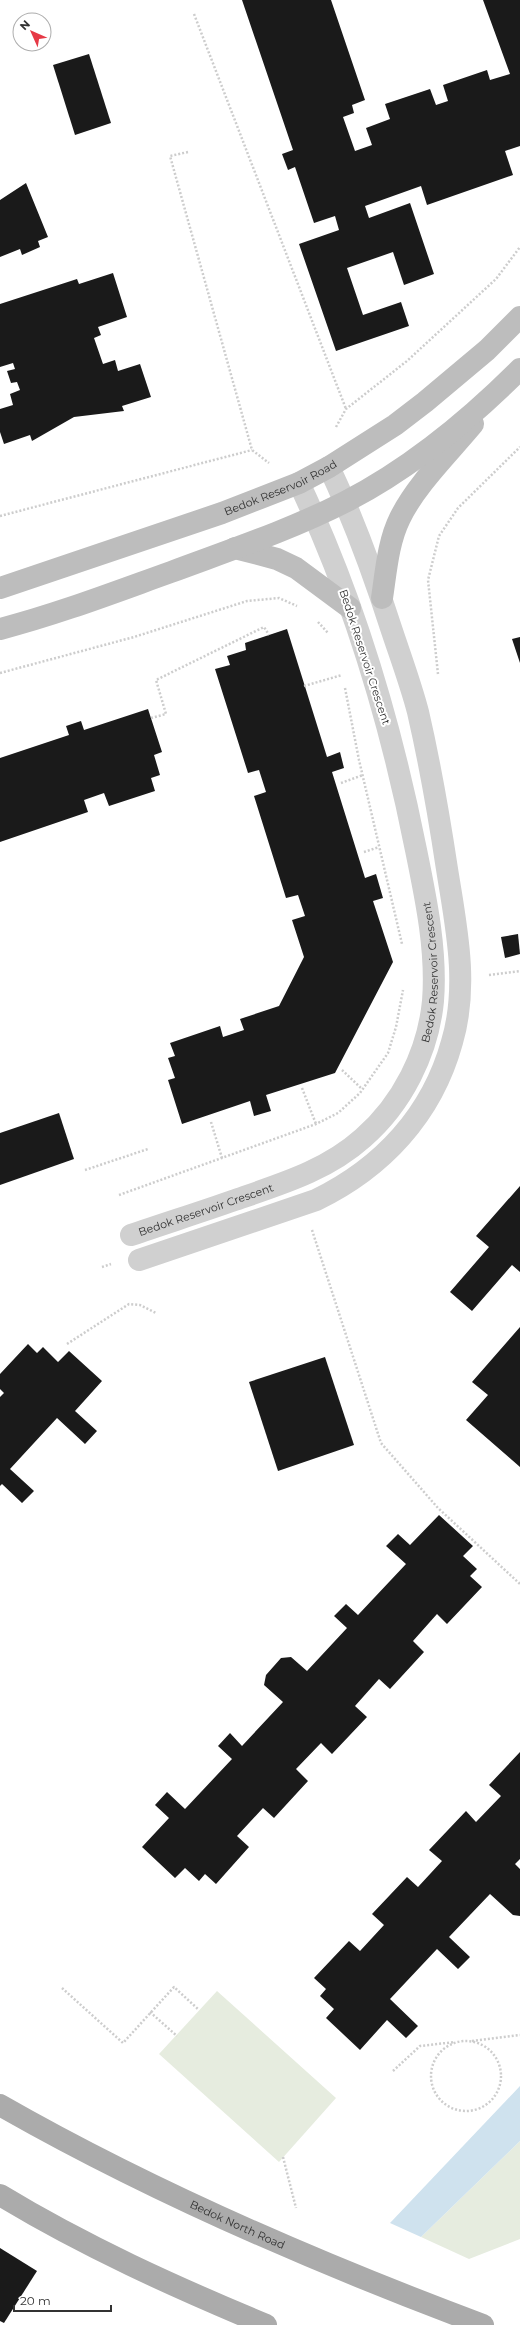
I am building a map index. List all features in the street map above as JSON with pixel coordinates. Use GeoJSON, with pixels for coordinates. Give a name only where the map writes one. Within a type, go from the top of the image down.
{"type":"FeatureCollection","features":[{"type":"Feature","properties":{"kind":"main road","name":"Bedok Reservoir Road"},"geometry":{"type":"LineString","coordinates":[[0,588],[140,542],[299,483],[329,467],[395,425],[487,350],[520,317]]}},
{"type":"Feature","properties":{"kind":"main road"},"geometry":{"type":"LineString","coordinates":[[0,630],[138,584],[315,516],[345,502],[383,480],[421,453],[515,375]]}},
{"type":"Feature","properties":{"kind":"main road"},"geometry":{"type":"LineString","coordinates":[[382,598],[390,551],[400,519],[416,493],[515,375]]}},
{"type":"Feature","properties":{"kind":"main road"},"geometry":{"type":"LineString","coordinates":[[234,548],[277,559],[296,568],[350,608]]}},
{"type":"Feature","properties":{"kind":"main road","name":"Bedok North Road"},"geometry":{"type":"LineString","coordinates":[[0,2105],[60,2139],[185,2202],[290,2247],[483,2325]]}},
{"type":"Feature","properties":{"kind":"main road"},"geometry":{"type":"LineString","coordinates":[[0,2195],[103,2251],[210,2301],[266,2325]]}},
{"type":"Feature","properties":{"kind":"street"},"geometry":{"type":"LineString","coordinates":[[139,1260],[221,1234],[316,1200],[342,1187],[371,1167],[396,1144],[421,1113],[440,1078],[453,1041],[461,982],[453,904],[434,788],[418,712],[382,598],[345,502],[329,467]]}},
{"type":"Feature","properties":{"kind":"street","name":"Bedok Reservoir Crescent"},"geometry":{"type":"LineString","coordinates":[[131,1235],[302,1177],[334,1161],[362,1139],[386,1114],[407,1084],[421,1052],[430,1019],[433,984],[429,927],[421,874],[387,721],[350,608],[315,516],[299,483]]}},
{"type":"Feature","properties":{"kind":"path"},"geometry":{"type":"LineString","coordinates":[[194,14],[346,409]]}},
{"type":"Feature","properties":{"kind":"path"},"geometry":{"type":"LineString","coordinates":[[188,152],[170,156],[252,450],[269,463]]}},
{"type":"Feature","properties":{"kind":"path"},"geometry":{"type":"LineString","coordinates":[[333,433],[346,409],[407,361],[496,279],[520,247]]}},
{"type":"Feature","properties":{"kind":"path"},"geometry":{"type":"LineString","coordinates":[[0,516],[252,450]]}},
{"type":"Feature","properties":{"kind":"path"},"geometry":{"type":"LineString","coordinates":[[0,673],[134,637],[247,601],[279,598],[304,609]]}},
{"type":"Feature","properties":{"kind":"path"},"geometry":{"type":"LineString","coordinates":[[315,617],[328,634]]}},
{"type":"Feature","properties":{"kind":"path"},"geometry":{"type":"LineString","coordinates":[[151,718],[166,714],[156,680],[264,627],[269,635]]}},
{"type":"Feature","properties":{"kind":"path"},"geometry":{"type":"LineString","coordinates":[[340,668],[402,946]]}},
{"type":"Feature","properties":{"kind":"path"},"geometry":{"type":"LineString","coordinates":[[304,686],[342,675]]}},
{"type":"Feature","properties":{"kind":"path"},"geometry":{"type":"LineString","coordinates":[[341,783],[363,775]]}},
{"type":"Feature","properties":{"kind":"path"},"geometry":{"type":"LineString","coordinates":[[364,852],[379,847]]}},
{"type":"Feature","properties":{"kind":"path"},"geometry":{"type":"LineString","coordinates":[[486,976],[520,971]]}},
{"type":"Feature","properties":{"kind":"path"},"geometry":{"type":"LineString","coordinates":[[119,1195],[316,1124],[338,1113],[362,1089],[388,1053],[396,1027],[405,984]]}},
{"type":"Feature","properties":{"kind":"path"},"geometry":{"type":"LineString","coordinates":[[342,1070],[362,1089]]}},
{"type":"Feature","properties":{"kind":"path"},"geometry":{"type":"LineString","coordinates":[[302,1088],[316,1124]]}},
{"type":"Feature","properties":{"kind":"path"},"geometry":{"type":"LineString","coordinates":[[211,1122],[222,1158]]}},
{"type":"Feature","properties":{"kind":"path"},"geometry":{"type":"LineString","coordinates":[[85,1170],[148,1149]]}},
{"type":"Feature","properties":{"kind":"path"},"geometry":{"type":"LineString","coordinates":[[310,1225],[381,1444],[438,1508],[520,1584]]}},
{"type":"Feature","properties":{"kind":"path"},"geometry":{"type":"LineString","coordinates":[[67,1344],[129,1304],[140,1305],[156,1313]]}},
{"type":"Feature","properties":{"kind":"path"},"geometry":{"type":"LineString","coordinates":[[62,1988],[123,2043],[174,1987],[199,2010]]}},
{"type":"Feature","properties":{"kind":"path"},"geometry":{"type":"LineString","coordinates":[[150,2012],[177,2036]]}},
{"type":"Feature","properties":{"kind":"path"},"geometry":{"type":"LineString","coordinates":[[393,2071],[420,2046],[462,2042],[471,2041],[484,2046],[493,2053],[501,2068],[502,2080],[494,2098],[483,2107],[469,2111],[453,2108],[443,2102],[434,2090],[431,2076],[434,2062],[441,2052],[453,2044],[462,2042],[520,2034]]}},
{"type":"Feature","properties":{"kind":"path"},"geometry":{"type":"LineString","coordinates":[[283,2157],[296,2208]]}},
{"type":"Feature","properties":{"kind":"shaded area"},"geometry":{"type":"Polygon","coordinates":[[[217,1991],[336,2098],[279,2162],[159,2054],[217,1991]]]}},
{"type":"Feature","properties":{"kind":"shaded area"},"geometry":{"type":"Polygon","coordinates":[[[520,2141],[520,2239],[469,2259],[421,2237],[520,2141]]]}},
{"type":"Feature","properties":{"kind":"water"},"geometry":{"type":"Polygon","coordinates":[[[520,2086],[520,2141],[421,2237],[390,2223],[520,2086]]]}},
{"type":"Feature","properties":{"kind":"building"},"geometry":{"type":"Polygon","coordinates":[[[242,0],[331,0],[365,100],[352,105],[354,113],[343,117],[355,151],[372,145],[366,128],[390,119],[385,104],[430,89],[436,105],[448,101],[443,85],[487,70],[490,80],[510,74],[483,0],[520,0],[520,146],[505,151],[513,175],[427,205],[421,186],[365,206],[369,218],[410,203],[434,274],[404,285],[393,252],[347,268],[363,315],[401,302],[409,326],[336,351],[299,244],[339,230],[335,216],[314,223],[295,167],[288,170],[282,154],[293,150],[242,0]]]}},
{"type":"Feature","properties":{"kind":"building"},"geometry":{"type":"Polygon","coordinates":[[[89,54],[111,123],[75,135],[53,65],[89,54]]]}},
{"type":"Feature","properties":{"kind":"building"},"geometry":{"type":"Polygon","coordinates":[[[26,183],[48,237],[38,241],[40,247],[22,255],[20,249],[0,257],[0,200],[26,183]]]}},
{"type":"Feature","properties":{"kind":"building"},"geometry":{"type":"Polygon","coordinates":[[[113,273],[127,317],[98,327],[101,335],[94,338],[103,364],[115,360],[118,371],[140,364],[151,397],[122,406],[124,411],[74,417],[32,441],[30,435],[4,444],[0,432],[0,409],[13,405],[10,394],[20,390],[17,382],[11,383],[7,371],[15,369],[13,363],[0,367],[0,304],[77,279],[79,284],[113,273]]]}},
{"type":"Feature","properties":{"kind":"building"},"geometry":{"type":"Polygon","coordinates":[[[287,629],[327,757],[340,752],[344,768],[332,772],[365,878],[376,874],[383,898],[373,901],[393,962],[335,1073],[266,1095],[271,1111],[254,1116],[250,1101],[182,1124],[168,1080],[175,1078],[168,1058],[175,1056],[170,1043],[220,1026],[223,1037],[244,1030],[240,1019],[279,1006],[304,957],[292,920],[305,916],[298,895],[286,898],[254,796],[266,792],[259,770],[248,773],[215,669],[230,665],[227,656],[246,650],[245,643],[287,629]]]}},
{"type":"Feature","properties":{"kind":"building"},"geometry":{"type":"Polygon","coordinates":[[[520,637],[520,663],[512,639],[520,637]]]}},
{"type":"Feature","properties":{"kind":"building"},"geometry":{"type":"Polygon","coordinates":[[[148,709],[162,752],[154,755],[160,775],[151,778],[155,791],[109,806],[104,793],[84,800],[88,812],[0,842],[0,758],[69,735],[66,726],[81,721],[84,730],[148,709]]]}},
{"type":"Feature","properties":{"kind":"building"},"geometry":{"type":"Polygon","coordinates":[[[518,934],[520,954],[505,958],[501,937],[518,934]]]}},
{"type":"Feature","properties":{"kind":"building"},"geometry":{"type":"Polygon","coordinates":[[[59,1113],[74,1159],[0,1185],[0,1133],[59,1113]]]}},
{"type":"Feature","properties":{"kind":"building"},"geometry":{"type":"Polygon","coordinates":[[[520,1186],[520,1272],[512,1265],[472,1311],[450,1292],[489,1247],[476,1236],[520,1186]]]}},
{"type":"Feature","properties":{"kind":"building"},"geometry":{"type":"Polygon","coordinates":[[[520,1327],[520,1467],[466,1420],[488,1395],[472,1382],[520,1327]]]}},
{"type":"Feature","properties":{"kind":"building"},"geometry":{"type":"Polygon","coordinates":[[[28,1344],[37,1353],[43,1347],[58,1362],[69,1351],[102,1381],[75,1411],[97,1431],[85,1444],[57,1418],[10,1469],[34,1491],[22,1503],[2,1484],[0,1486],[0,1397],[4,1393],[0,1389],[0,1374],[28,1344]]]}},
{"type":"Feature","properties":{"kind":"building"},"geometry":{"type":"Polygon","coordinates":[[[325,1357],[354,1445],[278,1471],[249,1382],[325,1357]]]}},
{"type":"Feature","properties":{"kind":"building"},"geometry":{"type":"Polygon","coordinates":[[[439,1515],[473,1546],[463,1556],[477,1569],[470,1576],[482,1587],[447,1624],[437,1614],[413,1641],[424,1652],[390,1689],[379,1679],[355,1706],[367,1717],[332,1754],[321,1743],[296,1769],[308,1781],[274,1818],[263,1808],[237,1836],[249,1847],[216,1884],[205,1874],[199,1881],[185,1868],[175,1878],[142,1847],[169,1818],[155,1805],[167,1792],[185,1809],[232,1759],[218,1746],[230,1733],[242,1746],[283,1702],[264,1685],[266,1675],[281,1658],[291,1657],[307,1671],[347,1628],[334,1616],[346,1604],[358,1615],[406,1564],[386,1546],[398,1534],[410,1545],[439,1515]]]}},
{"type":"Feature","properties":{"kind":"building"},"geometry":{"type":"Polygon","coordinates":[[[520,1752],[520,1859],[515,1864],[520,1869],[520,1916],[513,1915],[490,1894],[449,1937],[470,1957],[458,1969],[437,1949],[390,1999],[418,2026],[406,2038],[387,2020],[360,2050],[326,2018],[334,2009],[320,1996],[326,1989],[314,1978],[349,1941],[360,1951],[384,1925],[372,1914],[407,1877],[418,1887],[442,1861],[429,1850],[466,1811],[476,1822],[501,1796],[489,1785],[520,1752]]]}},
{"type":"Feature","properties":{"kind":"building"},"geometry":{"type":"Polygon","coordinates":[[[0,2248],[37,2271],[4,2323],[0,2321],[0,2248]]]}}]}
